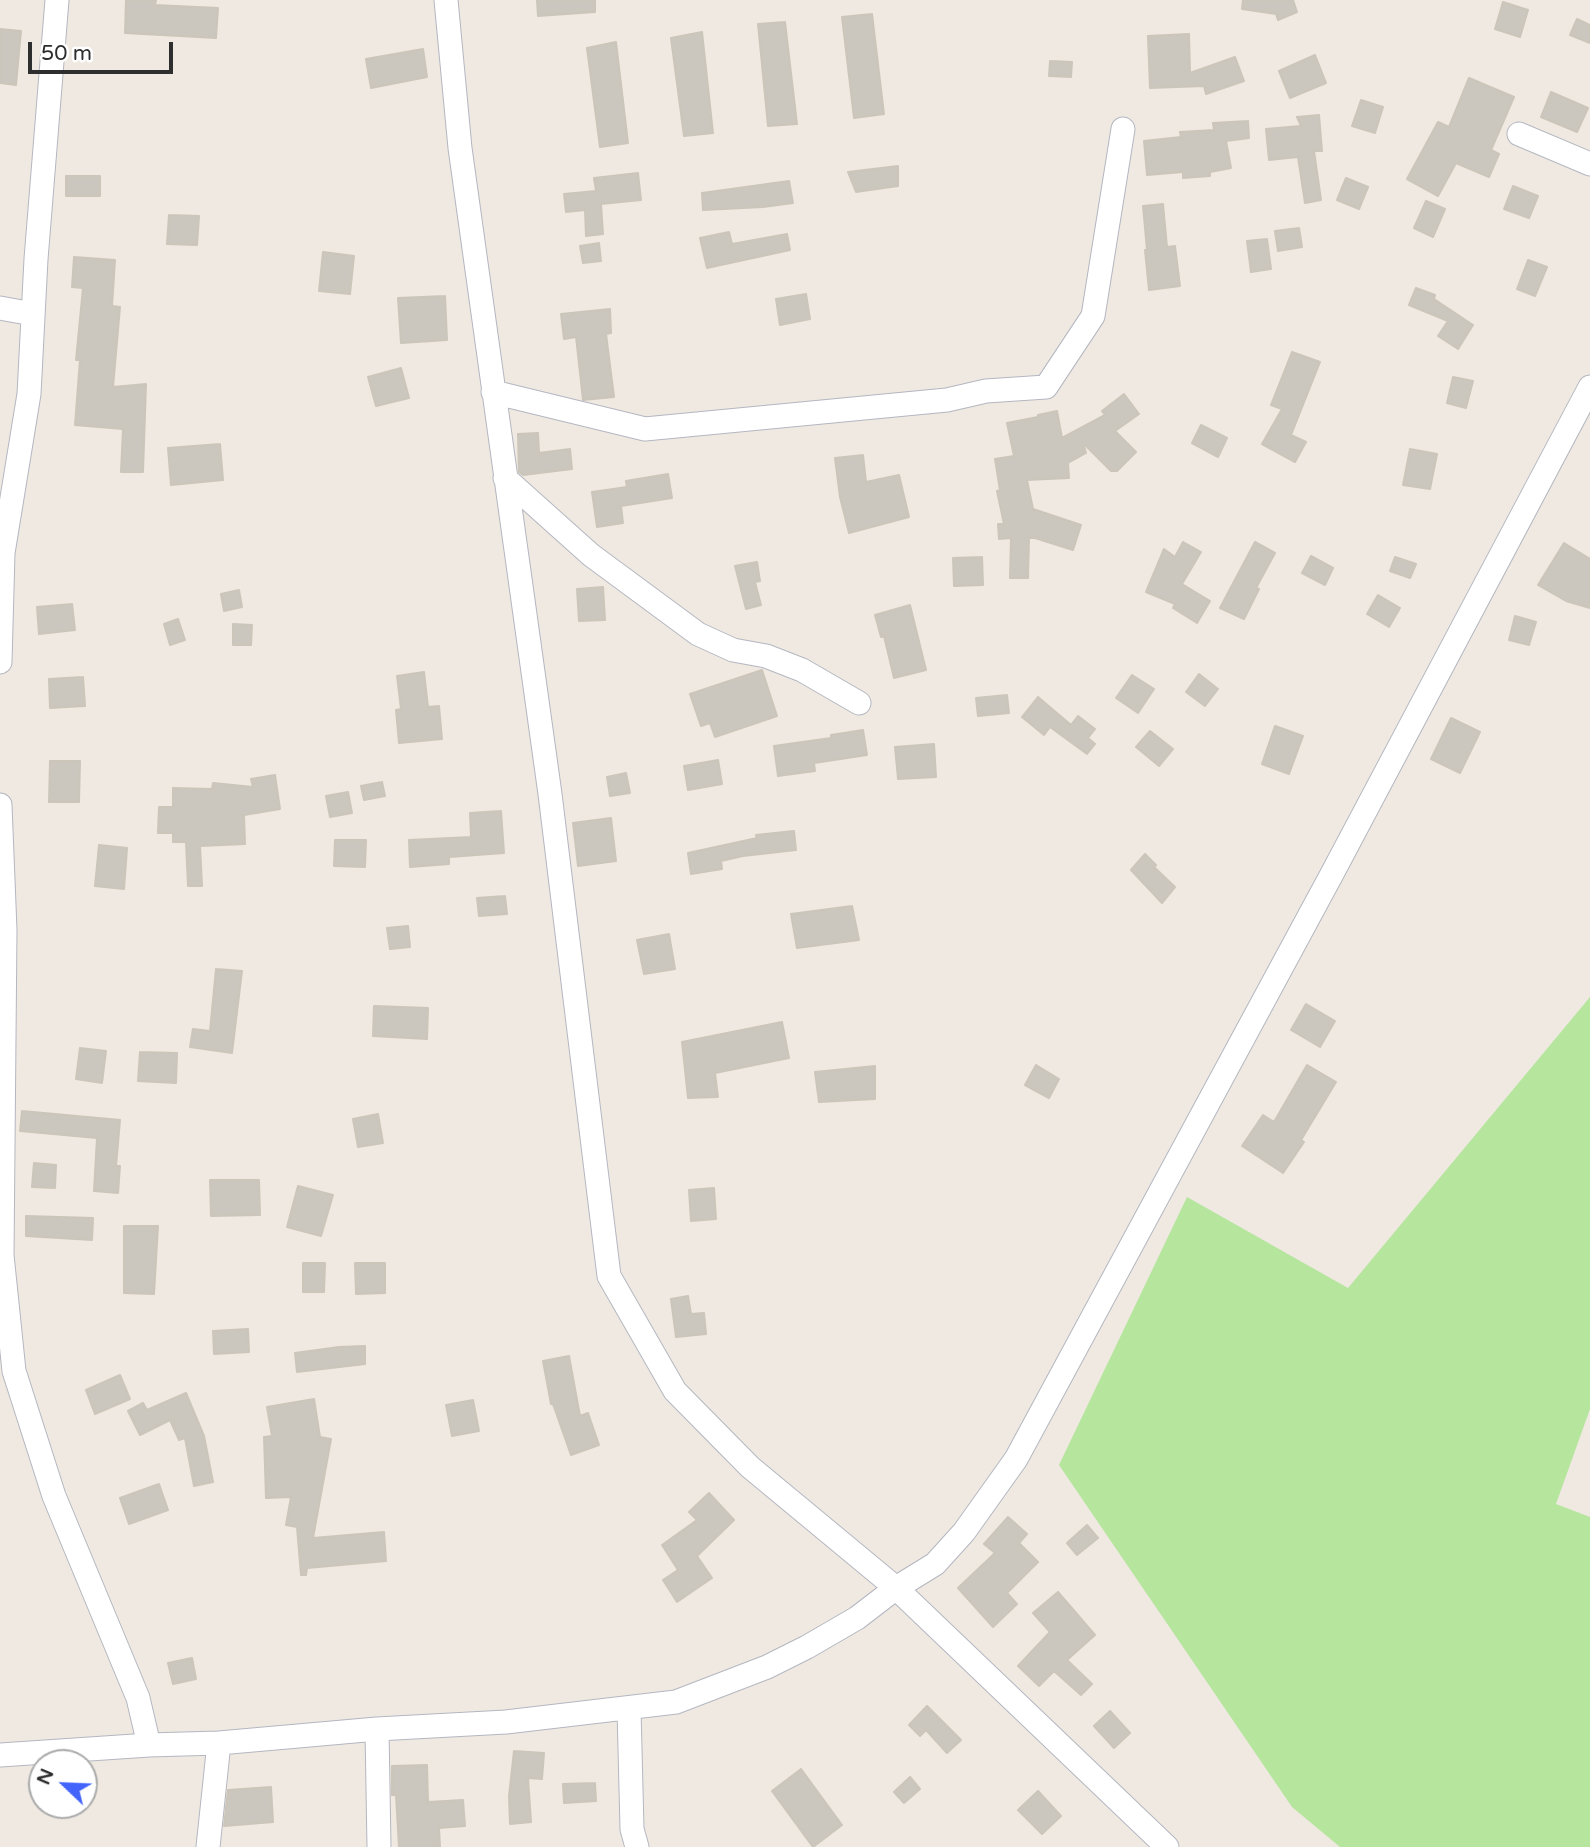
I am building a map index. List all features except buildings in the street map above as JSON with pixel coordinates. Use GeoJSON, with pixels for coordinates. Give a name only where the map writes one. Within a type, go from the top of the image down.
{"type":"FeatureCollection","features":[{"type":"Feature","properties":{"kind":"street"},"geometry":{"type":"LineString","coordinates":[[0,663],[3,553],[29,394],[57,0]]}},
{"type":"Feature","properties":{"kind":"street"},"geometry":{"type":"LineString","coordinates":[[446,0],[460,148],[550,794],[609,1276],[675,1391],[750,1467],[896,1588],[1167,1847]]}},
{"type":"Feature","properties":{"kind":"street"},"geometry":{"type":"LineString","coordinates":[[493,392],[645,429],[947,400],[986,391],[1046,387],[1093,316],[1124,129]]}},
{"type":"Feature","properties":{"kind":"street"},"geometry":{"type":"LineString","coordinates":[[1519,134],[1590,164]]}},
{"type":"Feature","properties":{"kind":"street"},"geometry":{"type":"LineString","coordinates":[[0,308],[33,314]]}},
{"type":"Feature","properties":{"kind":"street"},"geometry":{"type":"LineString","coordinates":[[0,1755],[219,1743],[377,1728],[506,1722],[676,1702],[767,1667],[857,1618],[896,1588],[934,1564],[964,1532],[1016,1459],[1333,872],[1590,387]]}},
{"type":"Feature","properties":{"kind":"street"},"geometry":{"type":"LineString","coordinates":[[505,478],[592,555],[698,634],[733,650],[766,656],[802,670],[859,703]]}},
{"type":"Feature","properties":{"kind":"street"},"geometry":{"type":"LineString","coordinates":[[0,805],[5,930],[1,1255],[13,1371],[54,1496],[138,1698],[149,1745]]}},
{"type":"Feature","properties":{"kind":"street"},"geometry":{"type":"LineString","coordinates":[[629,1709],[632,1829],[637,1847]]}},
{"type":"Feature","properties":{"kind":"street"},"geometry":{"type":"LineString","coordinates":[[377,1728],[379,1847]]}},
{"type":"Feature","properties":{"kind":"street"},"geometry":{"type":"LineString","coordinates":[[208,1847],[219,1743]]}},
{"type":"Feature","properties":{"kind":"green space"},"geometry":{"type":"Polygon","coordinates":[[[1590,997],[1590,1409],[1556,1504],[1590,1517],[1590,1847],[1340,1847],[1292,1807],[1059,1465],[1187,1197],[1348,1288],[1590,997]]]}}]}
